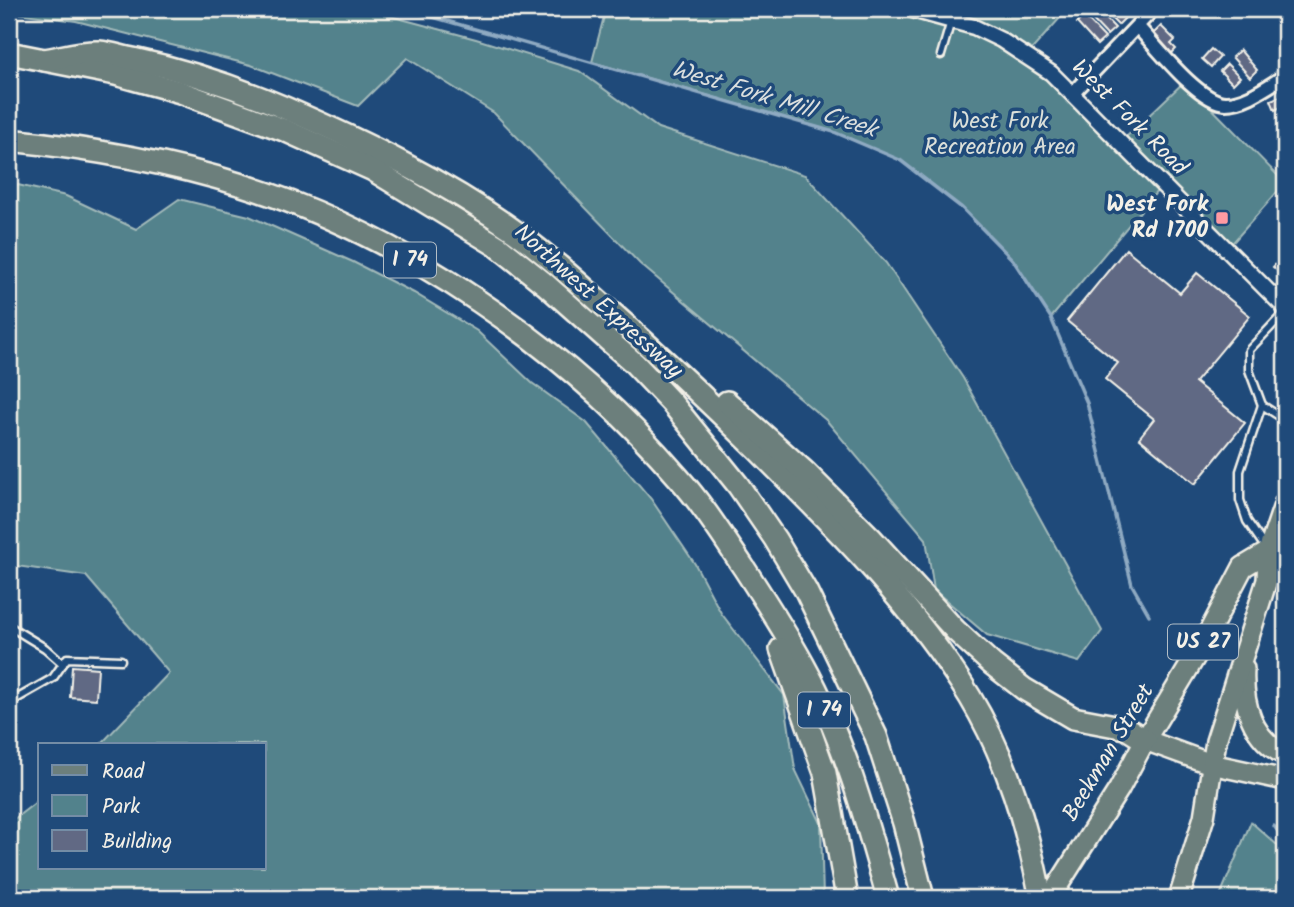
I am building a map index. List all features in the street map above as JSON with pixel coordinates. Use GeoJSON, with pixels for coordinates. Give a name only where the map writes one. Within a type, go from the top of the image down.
{"type":"FeatureCollection","features":[{"type":"Feature","properties":{"kind":"highway"},"geometry":{"type":"LineString","coordinates":[[45,60],[98,52],[153,63],[243,90],[352,136],[432,178],[515,232],[557,264],[649,346],[781,473],[904,605],[939,649],[971,699],[996,746],[1029,838],[1041,898]]}},
{"type":"Feature","properties":{"kind":"highway","name":"Northwest Expressway"},"geometry":{"type":"LineString","coordinates":[[9,53],[115,74],[180,92],[284,130],[373,170],[499,247],[634,363],[671,402],[738,485],[806,591],[876,736],[904,822],[923,898]]}},
{"type":"Feature","properties":{"kind":"highway","name":"I 74"},"geometry":{"type":"LineString","coordinates":[[9,140],[110,153],[176,166],[244,185],[314,211],[419,265],[496,313],[558,359],[620,415],[679,478],[724,538],[776,617],[804,666],[836,738],[869,830],[888,898]]}},
{"type":"Feature","properties":{"kind":"highway"},"geometry":{"type":"LineString","coordinates":[[649,346],[680,364],[769,438],[872,539],[955,630],[992,664],[1024,689],[1073,718],[1126,728],[1145,740]]}},
{"type":"Feature","properties":{"kind":"highway"},"geometry":{"type":"LineString","coordinates":[[724,538],[777,639],[792,674],[825,773],[847,898]]}},
{"type":"Feature","properties":{"kind":"main road","name":"US 27"},"geometry":{"type":"LineString","coordinates":[[1179,898],[1204,817],[1211,764],[1244,647],[1267,580],[1268,552],[1285,502]]}},
{"type":"Feature","properties":{"kind":"main road","name":"Beekman Street"},"geometry":{"type":"LineString","coordinates":[[1050,898],[1119,789],[1243,567],[1268,552]]}},
{"type":"Feature","properties":{"kind":"main road"},"geometry":{"type":"LineString","coordinates":[[1244,647],[1245,702],[1251,720],[1268,744],[1285,755]]}},
{"type":"Feature","properties":{"kind":"main road"},"geometry":{"type":"LineString","coordinates":[[1145,740],[1211,764],[1285,780]]}},
{"type":"Feature","properties":{"kind":"street","name":"West Fork Road"},"geometry":{"type":"LineString","coordinates":[[909,9],[951,19],[1001,40],[1027,55],[1073,93],[1285,310]]}},
{"type":"Feature","properties":{"kind":"street"},"geometry":{"type":"LineString","coordinates":[[1073,93],[1153,9]]}},
{"type":"Feature","properties":{"kind":"street"},"geometry":{"type":"LineString","coordinates":[[1137,26],[1204,96],[1213,101],[1235,102],[1285,76]]}},
{"type":"Feature","properties":{"kind":"lane"},"geometry":{"type":"LineString","coordinates":[[941,55],[951,19]]}},
{"type":"Feature","properties":{"kind":"lane"},"geometry":{"type":"LineString","coordinates":[[1268,552],[1247,521],[1240,500],[1240,471],[1262,405],[1250,370],[1249,350],[1285,310]]}},
{"type":"Feature","properties":{"kind":"lane"},"geometry":{"type":"LineString","coordinates":[[1262,405],[1285,420]]}},
{"type":"Feature","properties":{"kind":"lane"},"geometry":{"type":"LineString","coordinates":[[9,626],[45,648],[63,664]]}},
{"type":"Feature","properties":{"kind":"lane"},"geometry":{"type":"LineString","coordinates":[[9,702],[53,678],[68,658],[121,660]]}},
{"type":"Feature","properties":{"kind":"green space"},"geometry":{"type":"Polygon","coordinates":[[[9,9],[364,9],[476,39],[579,71],[658,128],[805,175],[886,263],[963,378],[1102,631],[1079,662],[987,635],[934,590],[926,539],[827,421],[640,264],[494,113],[407,58],[358,106],[251,65],[76,21],[9,12],[9,9]]]}},
{"type":"Feature","properties":{"kind":"green space","name":"West Fork Recreation Area"},"geometry":{"type":"Polygon","coordinates":[[[606,9],[1068,9],[1027,55],[1122,141],[1185,81],[1285,183],[1228,248],[1163,184],[1051,318],[1013,260],[962,208],[900,160],[834,132],[592,62],[606,9]]]}},
{"type":"Feature","properties":{"kind":"green space"},"geometry":{"type":"Polygon","coordinates":[[[9,183],[66,196],[136,229],[179,199],[249,216],[353,262],[414,293],[477,331],[532,383],[586,422],[651,499],[695,564],[721,613],[784,695],[795,769],[821,823],[823,898],[9,898],[9,823],[38,801],[38,869],[266,869],[266,743],[102,743],[169,673],[86,576],[9,565],[9,183]]]}},
{"type":"Feature","properties":{"kind":"green space"},"geometry":{"type":"Polygon","coordinates":[[[1251,822],[1285,852],[1285,898],[1219,898],[1251,822]]]}},
{"type":"Feature","properties":{"kind":"building"},"geometry":{"type":"Polygon","coordinates":[[[1097,9],[1115,28],[1107,35],[1089,16],[1097,9]]]}},
{"type":"Feature","properties":{"kind":"building"},"geometry":{"type":"Polygon","coordinates":[[[1102,9],[1118,9],[1126,17],[1118,25],[1102,9]]]}},
{"type":"Feature","properties":{"kind":"building"},"geometry":{"type":"Polygon","coordinates":[[[1084,16],[1105,38],[1097,45],[1077,23],[1084,16]]]}},
{"type":"Feature","properties":{"kind":"building"},"geometry":{"type":"Polygon","coordinates":[[[1161,26],[1175,40],[1171,44],[1176,49],[1170,55],[1151,36],[1161,26]]]}},
{"type":"Feature","properties":{"kind":"building"},"geometry":{"type":"Polygon","coordinates":[[[1211,49],[1220,57],[1211,67],[1202,59],[1211,49]]]}},
{"type":"Feature","properties":{"kind":"building"},"geometry":{"type":"Polygon","coordinates":[[[1240,50],[1257,70],[1250,77],[1232,57],[1240,50]]]}},
{"type":"Feature","properties":{"kind":"building"},"geometry":{"type":"Polygon","coordinates":[[[1227,64],[1240,77],[1233,84],[1220,71],[1227,64]]]}},
{"type":"Feature","properties":{"kind":"building"},"geometry":{"type":"Polygon","coordinates":[[[1285,94],[1284,115],[1281,107],[1275,110],[1271,100],[1285,94]]]}},
{"type":"Feature","properties":{"kind":"building"},"geometry":{"type":"Polygon","coordinates":[[[1126,249],[1180,293],[1197,273],[1250,316],[1195,382],[1245,423],[1195,484],[1139,438],[1154,419],[1105,379],[1118,363],[1067,321],[1126,249]]]}},
{"type":"Feature","properties":{"kind":"building"},"geometry":{"type":"Polygon","coordinates":[[[1285,254],[1285,271],[1282,275],[1273,267],[1285,254]]]}},
{"type":"Feature","properties":{"kind":"building"},"geometry":{"type":"Polygon","coordinates":[[[72,666],[98,668],[96,699],[70,697],[72,666]]]}},
{"type":"Feature","properties":{"kind":"waterway","name":"West Fork Mill Creek"},"geometry":{"type":"LineString","coordinates":[[405,9],[834,132],[900,160],[962,208],[1013,260],[1051,318],[1087,403],[1132,585],[1149,615]]}},
{"type":"Feature","properties":{"kind":"waterway","name":"West Fork Mill Creek"},"geometry":{"type":"LineString","coordinates":[[1274,826],[1285,841]]}},
{"type":"Feature","properties":{"kind":"place","name":"West Fork Rd 1700"},"geometry":{"type":"Point","coordinates":[1222,218]}}]}
